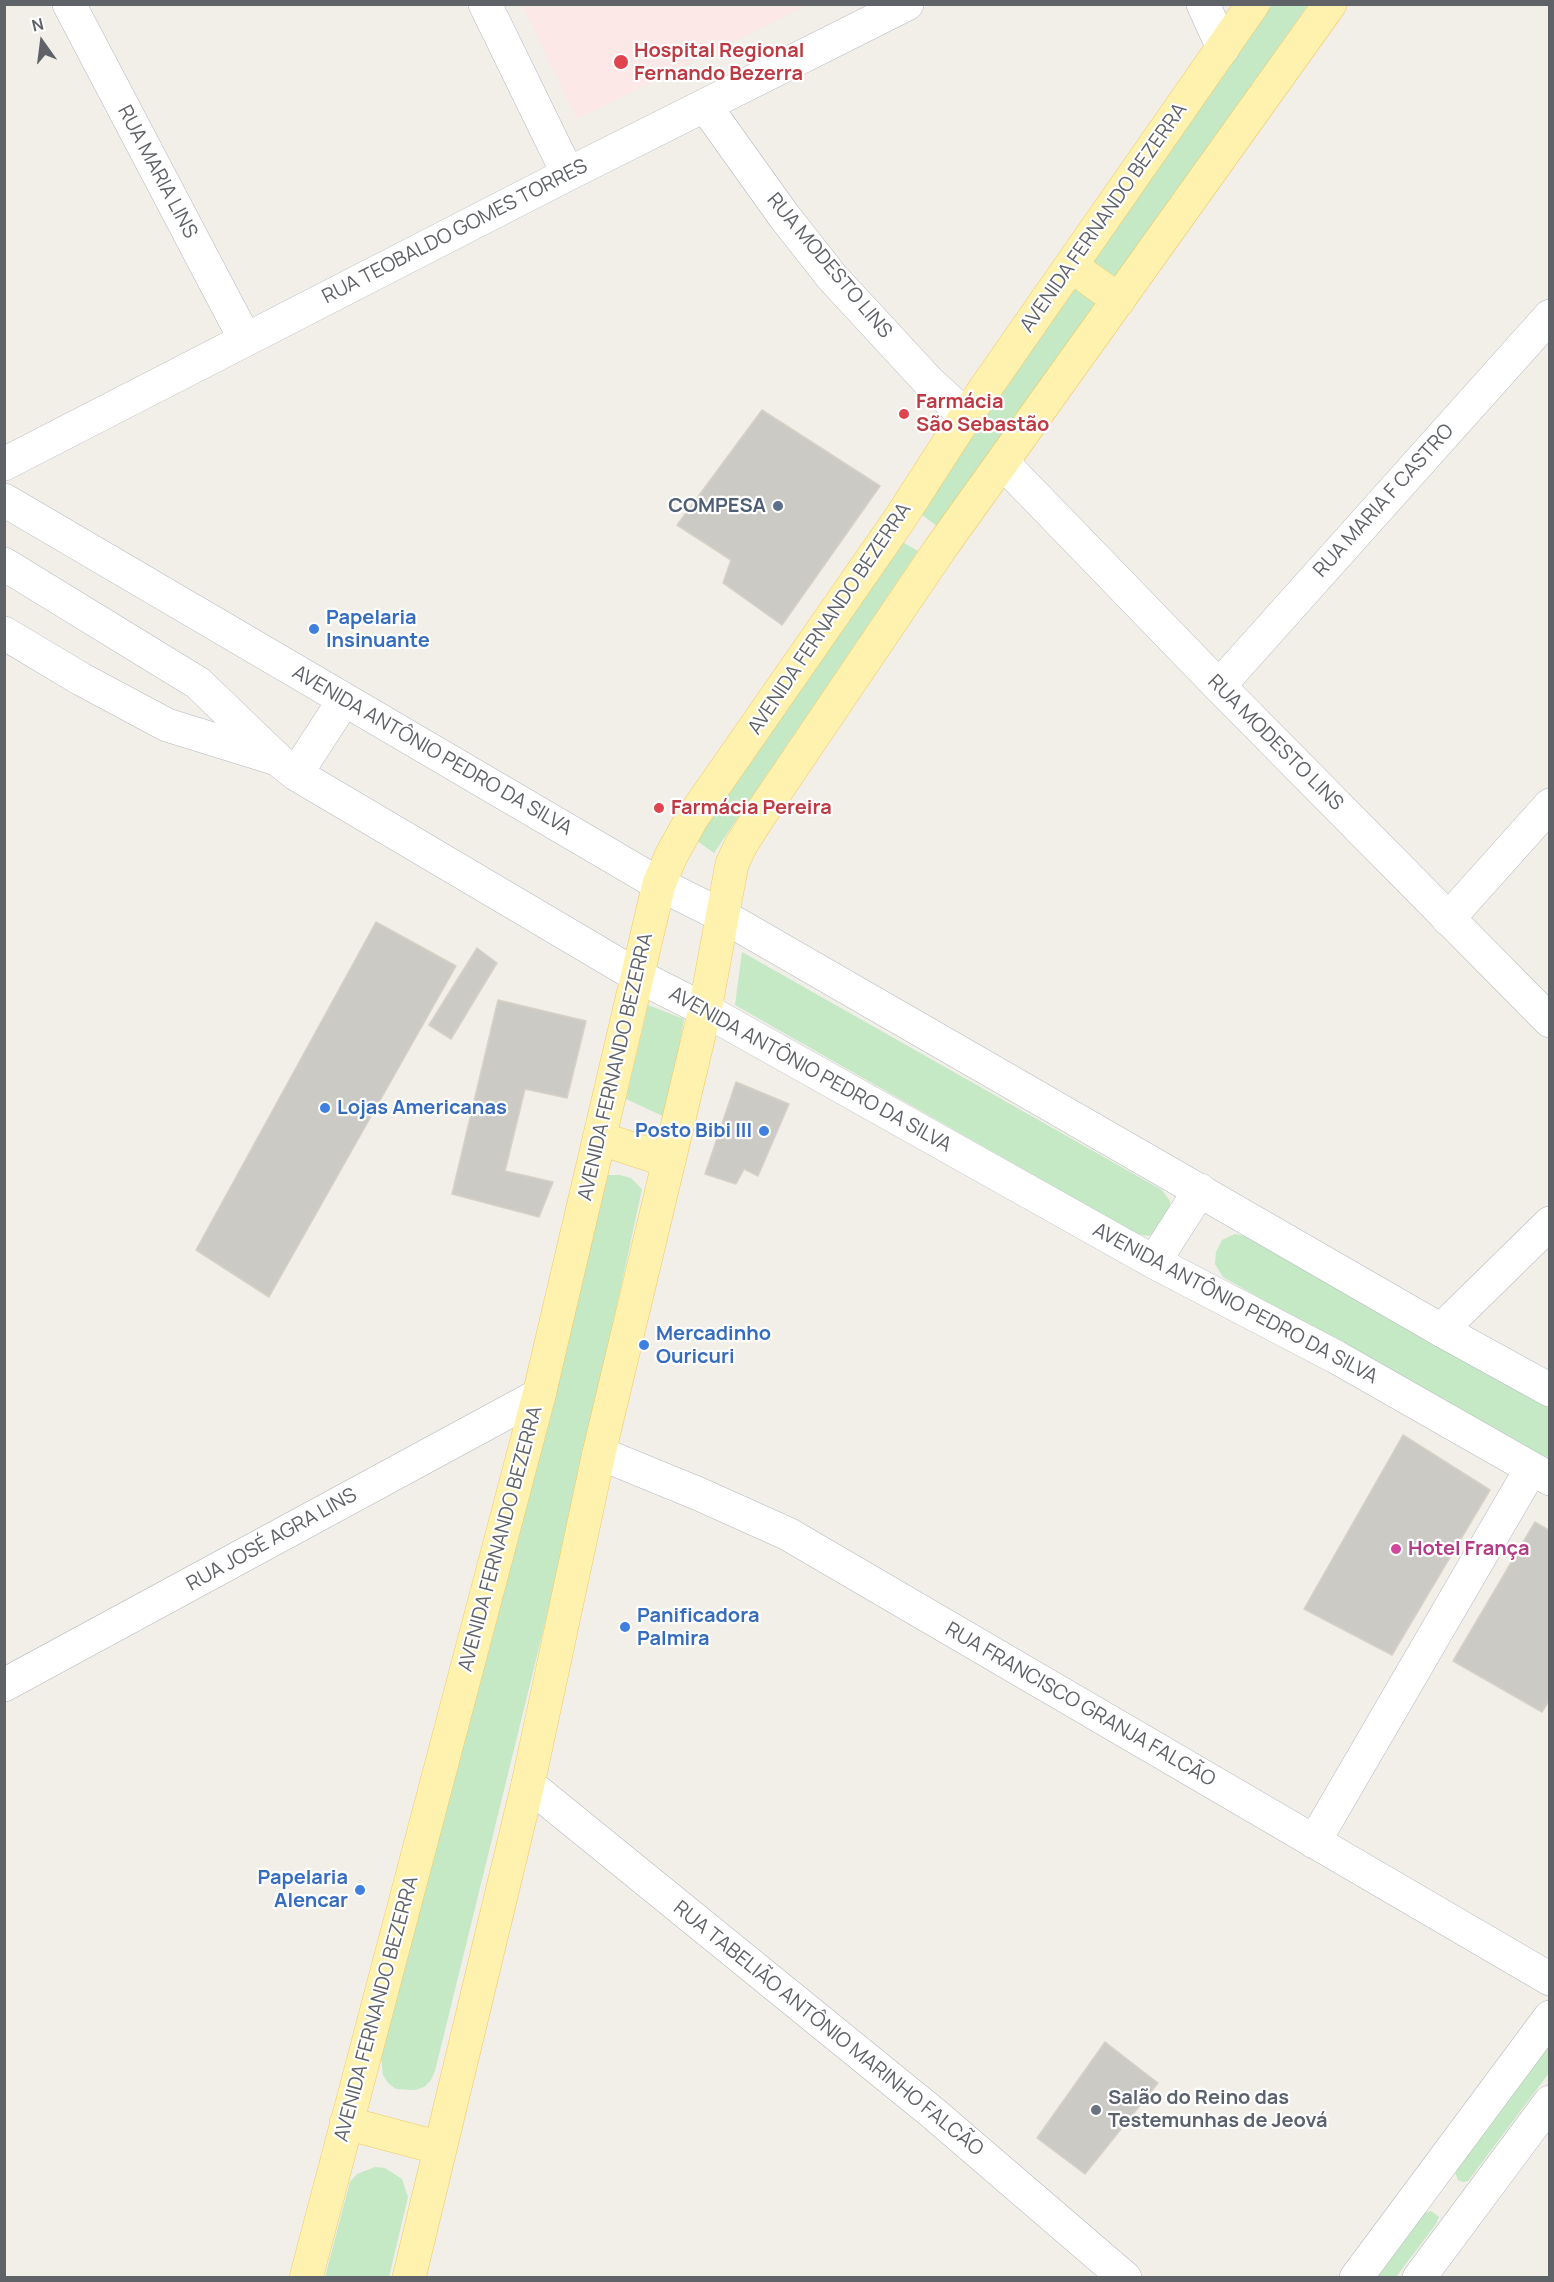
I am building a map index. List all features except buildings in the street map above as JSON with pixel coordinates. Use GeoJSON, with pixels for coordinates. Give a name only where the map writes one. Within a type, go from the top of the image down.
{"type":"FeatureCollection","features":[{"type":"Feature","properties":{"kind":"main road","name":"AVENIDA FERNANDO BEZERRA"},"geometry":{"type":"LineString","coordinates":[[306,2277],[539,1395],[659,884],[692,818],[886,538],[966,416],[1253,4]]}},
{"type":"Feature","properties":{"kind":"main road"},"geometry":{"type":"LineString","coordinates":[[409,2277],[528,1784],[599,1453],[705,1010],[732,864],[741,845],[939,549],[1003,464],[1330,4]]}},
{"type":"Feature","properties":{"kind":"main road"},"geometry":{"type":"LineString","coordinates":[[1071,266],[1119,300]]}},
{"type":"Feature","properties":{"kind":"main road"},"geometry":{"type":"LineString","coordinates":[[599,1138],[669,1161]]}},
{"type":"Feature","properties":{"kind":"main road"},"geometry":{"type":"LineString","coordinates":[[346,2123],[440,2148]]}},
{"type":"Feature","properties":{"kind":"street","name":"RUA MARIA LINS"},"geometry":{"type":"LineString","coordinates":[[69,4],[245,339]]}},
{"type":"Feature","properties":{"kind":"street"},"geometry":{"type":"LineString","coordinates":[[485,4],[567,174]]}},
{"type":"Feature","properties":{"kind":"street","name":"RUA TEOBALDO GOMES TORRES"},"geometry":{"type":"LineString","coordinates":[[4,464],[567,174],[706,107],[907,4]]}},
{"type":"Feature","properties":{"kind":"street"},"geometry":{"type":"LineString","coordinates":[[1203,4],[1223,48]]}},
{"type":"Feature","properties":{"kind":"street","name":"RUA MODESTO LINS"},"geometry":{"type":"LineString","coordinates":[[706,107],[784,216],[832,277],[928,382],[966,416]]}},
{"type":"Feature","properties":{"kind":"street","name":"RUA MARIA F CASTRO"},"geometry":{"type":"LineString","coordinates":[[1219,686],[1550,316]]}},
{"type":"Feature","properties":{"kind":"street","name":"RUA MODESTO LINS"},"geometry":{"type":"LineString","coordinates":[[1003,464],[1448,919],[1550,1020]]}},
{"type":"Feature","properties":{"kind":"street","name":"AVENIDA ANTÔNIO PEDRO DA SILVA"},"geometry":{"type":"LineString","coordinates":[[4,500],[659,884],[722,915],[1550,1390]]}},
{"type":"Feature","properties":{"kind":"street","name":"AVENIDA ANTÔNIO PEDRO DA SILVA"},"geometry":{"type":"LineString","coordinates":[[4,564],[198,683],[287,767],[636,975],[705,1010],[1154,1262],[1336,1357],[1540,1474]]}},
{"type":"Feature","properties":{"kind":"street"},"geometry":{"type":"LineString","coordinates":[[4,633],[167,725],[287,767],[344,700]]}},
{"type":"Feature","properties":{"kind":"street"},"geometry":{"type":"LineString","coordinates":[[1448,919],[1550,805]]}},
{"type":"Feature","properties":{"kind":"street"},"geometry":{"type":"LineString","coordinates":[[1154,1262],[1200,1190]]}},
{"type":"Feature","properties":{"kind":"street"},"geometry":{"type":"LineString","coordinates":[[1442,1330],[1550,1222]]}},
{"type":"Feature","properties":{"kind":"street","name":"RUA JOSÉ AGRA LINS"},"geometry":{"type":"LineString","coordinates":[[4,1685],[539,1395]]}},
{"type":"Feature","properties":{"kind":"street","name":"RUA FRANCISCO GRANJA FALCÃO"},"geometry":{"type":"LineString","coordinates":[[599,1453],[788,1534],[1550,1979]]}},
{"type":"Feature","properties":{"kind":"street"},"geometry":{"type":"LineString","coordinates":[[1314,1842],[1540,1474]]}},
{"type":"Feature","properties":{"kind":"street","name":"RUA TABELIÃO ANTÔNIO MARINHO FALCÃO"},"geometry":{"type":"LineString","coordinates":[[528,1784],[933,2113],[1125,2277]]}},
{"type":"Feature","properties":{"kind":"street"},"geometry":{"type":"LineString","coordinates":[[1356,2277],[1550,2017]]}},
{"type":"Feature","properties":{"kind":"street"},"geometry":{"type":"LineString","coordinates":[[1419,2277],[1550,2102]]}},
{"type":"Feature","properties":{"kind":"street"},"geometry":{"type":"LineString","coordinates":[[1425,2185],[1466,2215]]}},
{"type":"Feature","properties":{"kind":"shaded area","name":"Hospital Regional Fernando Bezerra"},"geometry":{"type":"Polygon","coordinates":[[[522,5],[808,5],[577,119],[522,5]]]}},
{"type":"Feature","properties":{"kind":"green space"},"geometry":{"type":"Polygon","coordinates":[[[1272,5],[1308,5],[941,529],[918,512],[1272,5]]]}},
{"type":"Feature","properties":{"kind":"green space"},"geometry":{"type":"Polygon","coordinates":[[[899,540],[918,551],[714,853],[693,838],[899,540]]]}},
{"type":"Feature","properties":{"kind":"green space"},"geometry":{"type":"Polygon","coordinates":[[[742,952],[1162,1190],[1170,1201],[1170,1214],[1162,1230],[1148,1236],[1137,1234],[735,1005],[742,952]]]}},
{"type":"Feature","properties":{"kind":"green space"},"geometry":{"type":"Polygon","coordinates":[[[648,1005],[684,1019],[667,1118],[626,1099],[648,1005]]]}},
{"type":"Feature","properties":{"kind":"green space"},"geometry":{"type":"Polygon","coordinates":[[[608,1175],[631,1178],[642,1189],[575,1501],[435,2071],[431,2080],[424,2087],[415,2090],[396,2089],[383,2075],[381,2056],[602,1177],[608,1175]]]}},
{"type":"Feature","properties":{"kind":"green space"},"geometry":{"type":"Polygon","coordinates":[[[1235,1234],[1250,1237],[1549,1408],[1549,1463],[1223,1277],[1215,1264],[1216,1252],[1222,1240],[1235,1234]]]}},
{"type":"Feature","properties":{"kind":"green space"},"geometry":{"type":"Polygon","coordinates":[[[1549,2046],[1549,2073],[1468,2181],[1458,2180],[1455,2171],[1549,2046]]]}},
{"type":"Feature","properties":{"kind":"green space"},"geometry":{"type":"Polygon","coordinates":[[[375,2167],[385,2168],[402,2179],[408,2197],[389,2277],[325,2277],[350,2182],[357,2174],[375,2167]]]}},
{"type":"Feature","properties":{"kind":"green space"},"geometry":{"type":"Polygon","coordinates":[[[1431,2211],[1439,2217],[1436,2224],[1396,2277],[1376,2278],[1424,2213],[1431,2211]]]}},
{"type":"Feature","properties":{"kind":"place","name":"Hospital Regional Fernando Bezerra"},"geometry":{"type":"Point","coordinates":[621,62]}},
{"type":"Feature","properties":{"kind":"place","name":"Farmácia São Sebastão"},"geometry":{"type":"Point","coordinates":[904,414]}},
{"type":"Feature","properties":{"kind":"place","name":"COMPESA"},"geometry":{"type":"Point","coordinates":[778,506]}},
{"type":"Feature","properties":{"kind":"place","name":"Papelaria Insinuante"},"geometry":{"type":"Point","coordinates":[314,629]}},
{"type":"Feature","properties":{"kind":"place","name":"Farmácia Pereira"},"geometry":{"type":"Point","coordinates":[659,808]}},
{"type":"Feature","properties":{"kind":"place","name":"Lojas Americanas"},"geometry":{"type":"Point","coordinates":[325,1108]}},
{"type":"Feature","properties":{"kind":"place","name":"Posto Bibi III"},"geometry":{"type":"Point","coordinates":[764,1131]}},
{"type":"Feature","properties":{"kind":"place","name":"Mercadinho Ouricuri"},"geometry":{"type":"Point","coordinates":[644,1345]}},
{"type":"Feature","properties":{"kind":"place","name":"Hotel França"},"geometry":{"type":"Point","coordinates":[1396,1549]}},
{"type":"Feature","properties":{"kind":"place","name":"Panificadora Palmira"},"geometry":{"type":"Point","coordinates":[625,1627]}},
{"type":"Feature","properties":{"kind":"place","name":"Papelaria Alencar"},"geometry":{"type":"Point","coordinates":[360,1890]}},
{"type":"Feature","properties":{"kind":"place","name":"Salão do Reino das Testemunhas de Jeová"},"geometry":{"type":"Point","coordinates":[1096,2110]}}]}
